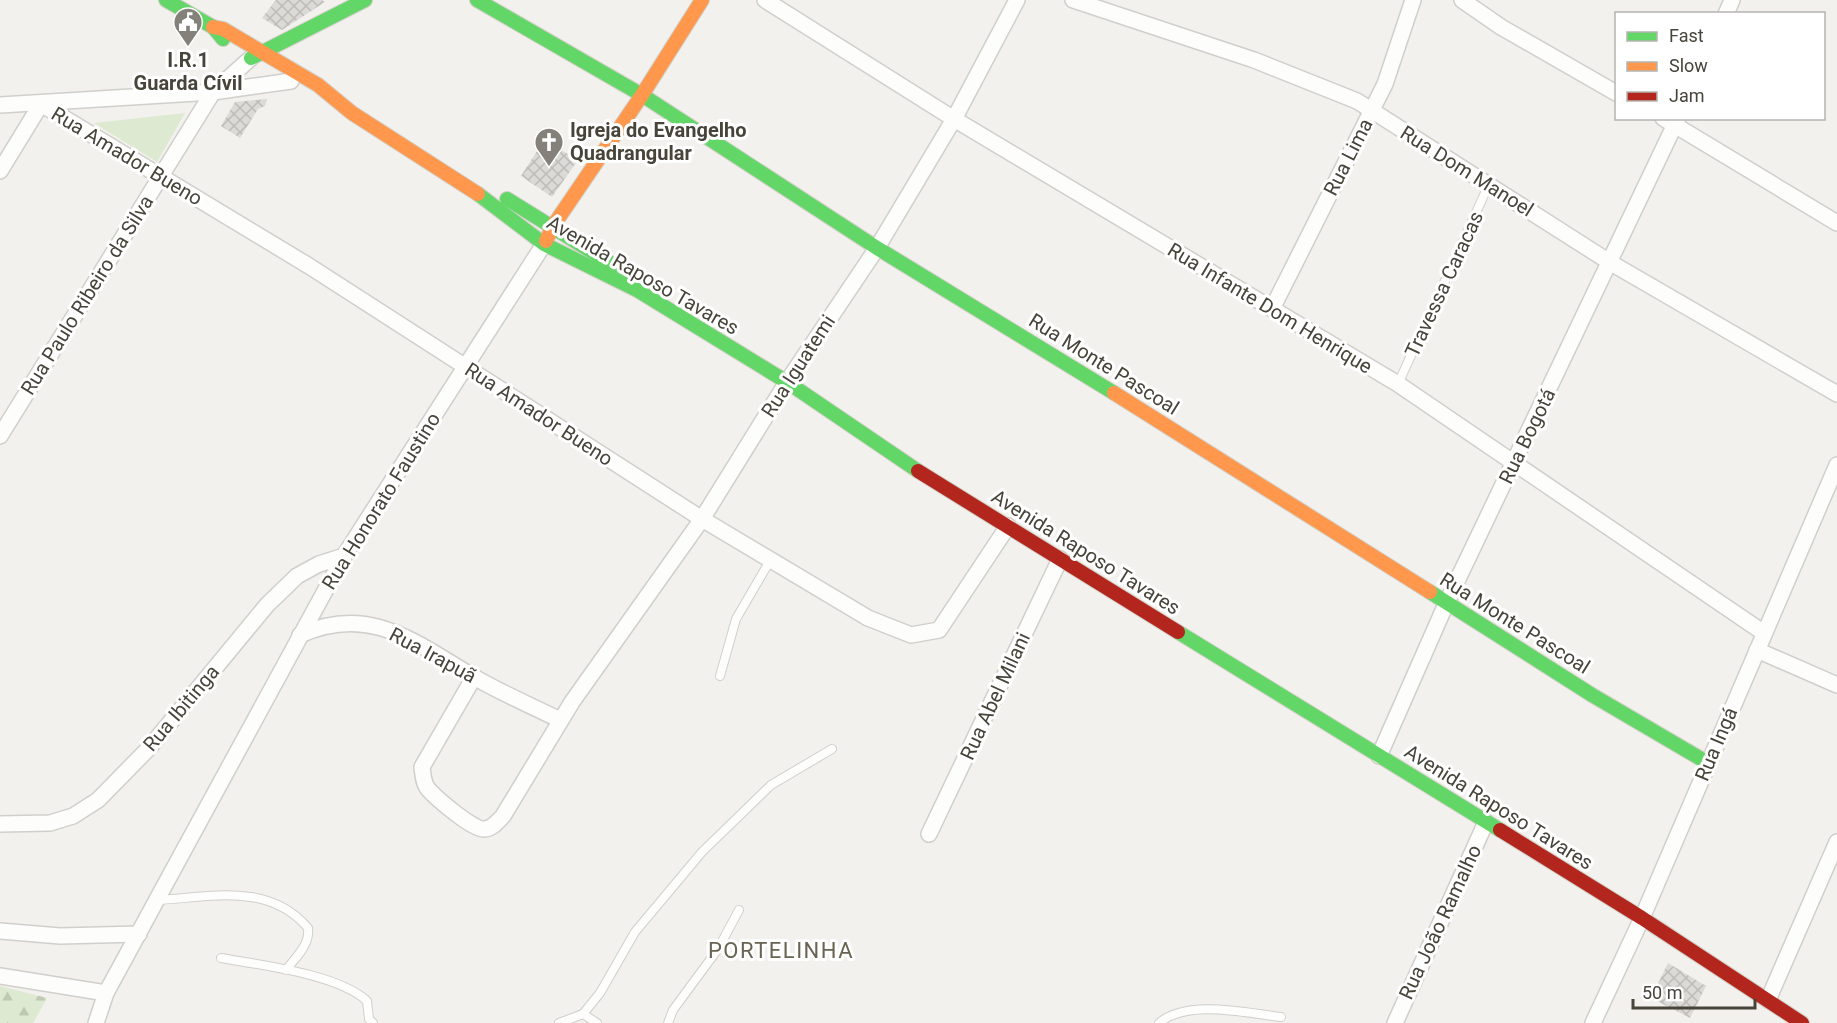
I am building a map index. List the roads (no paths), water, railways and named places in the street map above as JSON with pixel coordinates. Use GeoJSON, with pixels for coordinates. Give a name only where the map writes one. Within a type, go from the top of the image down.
{"type":"FeatureCollection","features":[{"type":"Feature","properties":{"kind":"main road","name":"Avenida Raposo Tavares"},"geometry":{"type":"LineString","coordinates":[[166,0],[213,27],[223,29],[320,100],[352,113]]}},
{"type":"Feature","properties":{"kind":"main road"},"geometry":{"type":"LineString","coordinates":[[256,55],[365,0]]}},
{"type":"Feature","properties":{"kind":"main road","name":"Rua Monte Pascoal"},"geometry":{"type":"LineString","coordinates":[[477,0],[642,95],[877,248],[1070,365],[1446,604],[1708,763]]}},
{"type":"Feature","properties":{"kind":"main road","name":"Rua Honorato Faustino"},"geometry":{"type":"LineString","coordinates":[[544,243],[702,0]]}},
{"type":"Feature","properties":{"kind":"main road","name":"Avenida Raposo Tavares"},"geometry":{"type":"LineString","coordinates":[[256,55],[318,85],[352,113],[485,198],[544,243],[637,290],[787,382],[924,475],[1642,918],[1802,1023]]}},
{"type":"Feature","properties":{"kind":"main road"},"geometry":{"type":"LineString","coordinates":[[485,198],[510,200],[553,226],[616,266],[637,290]]}},
{"type":"Feature","properties":{"kind":"street","name":"Rua Infante Dom Henrique"},"geometry":{"type":"LineString","coordinates":[[765,0],[954,118],[1398,384],[1764,633]]}},
{"type":"Feature","properties":{"kind":"street","name":"Rua Iguatemi"},"geometry":{"type":"LineString","coordinates":[[474,677],[422,767],[427,788],[473,827],[483,830],[491,828],[503,816],[560,720],[702,519],[787,382],[877,248],[954,118],[1017,0]]}},
{"type":"Feature","properties":{"kind":"street","name":"Rua Dom Manoel"},"geometry":{"type":"LineString","coordinates":[[1073,0],[1254,60],[1357,101],[1611,263],[1837,394]]}},
{"type":"Feature","properties":{"kind":"street","name":"Rua Lima"},"geometry":{"type":"LineString","coordinates":[[1272,309],[1385,84],[1413,0]]}},
{"type":"Feature","properties":{"kind":"street"},"geometry":{"type":"LineString","coordinates":[[1462,0],[1501,27],[1615,92]]}},
{"type":"Feature","properties":{"kind":"street","name":"Rua Paulo Ribeiro da Silva"},"geometry":{"type":"LineString","coordinates":[[0,436],[213,92],[256,55]]}},
{"type":"Feature","properties":{"kind":"street"},"geometry":{"type":"LineString","coordinates":[[0,105],[213,92],[291,81]]}},
{"type":"Feature","properties":{"kind":"street"},"geometry":{"type":"LineString","coordinates":[[0,171],[41,104]]}},
{"type":"Feature","properties":{"kind":"street","name":"Rua Amador Bueno"},"geometry":{"type":"LineString","coordinates":[[41,104],[309,266],[702,519],[868,618],[911,635],[939,630],[1008,526]]}},
{"type":"Feature","properties":{"kind":"street"},"geometry":{"type":"LineString","coordinates":[[1672,121],[1837,223]]}},
{"type":"Feature","properties":{"kind":"street","name":"Rua Bogotá"},"geometry":{"type":"LineString","coordinates":[[1379,756],[1446,604],[1611,263],[1672,121]]}},
{"type":"Feature","properties":{"kind":"street","name":"Rua Honorato Faustino"},"geometry":{"type":"LineString","coordinates":[[96,1023],[106,993],[344,556],[544,243]]}},
{"type":"Feature","properties":{"kind":"street","name":"Rua Ingá"},"geometry":{"type":"LineString","coordinates":[[1593,1023],[1642,918],[1837,465]]}},
{"type":"Feature","properties":{"kind":"street","name":"Rua Ibitinga"},"geometry":{"type":"LineString","coordinates":[[0,824],[50,823],[73,816],[98,800],[149,747],[267,604],[297,576],[319,564],[344,556]]}},
{"type":"Feature","properties":{"kind":"street","name":"Rua Abel Milani"},"geometry":{"type":"LineString","coordinates":[[929,834],[1060,559]]}},
{"type":"Feature","properties":{"kind":"street","name":"Rua Irapuã"},"geometry":{"type":"LineString","coordinates":[[300,635],[320,626],[365,622],[406,637],[474,677],[560,720]]}},
{"type":"Feature","properties":{"kind":"street"},"geometry":{"type":"LineString","coordinates":[[1757,650],[1837,684]]}},
{"type":"Feature","properties":{"kind":"street","name":"Rua João Ramalho"},"geometry":{"type":"LineString","coordinates":[[1395,1023],[1486,822]]}},
{"type":"Feature","properties":{"kind":"street"},"geometry":{"type":"LineString","coordinates":[[1768,1000],[1837,842]]}},
{"type":"Feature","properties":{"kind":"street"},"geometry":{"type":"LineString","coordinates":[[0,931],[60,936],[139,934]]}},
{"type":"Feature","properties":{"kind":"street"},"geometry":{"type":"LineString","coordinates":[[0,976],[106,993]]}},
{"type":"Feature","properties":{"kind":"lane","name":"Travessa Caracas"},"geometry":{"type":"LineString","coordinates":[[1398,384],[1489,184]]}},
{"type":"Feature","properties":{"kind":"lane"},"geometry":{"type":"LineString","coordinates":[[720,676],[736,619],[771,559]]}},
{"type":"Feature","properties":{"kind":"lane"},"geometry":{"type":"LineString","coordinates":[[559,1023],[583,1014],[600,993],[635,932],[702,852],[771,785],[832,749]]}},
{"type":"Feature","properties":{"kind":"lane"},"geometry":{"type":"LineString","coordinates":[[158,900],[243,894],[277,904],[308,928],[309,937],[286,970]]}},
{"type":"Feature","properties":{"kind":"lane"},"geometry":{"type":"LineString","coordinates":[[668,1023],[673,1010],[718,949],[739,910]]}},
{"type":"Feature","properties":{"kind":"lane"},"geometry":{"type":"LineString","coordinates":[[221,958],[286,970],[355,990],[367,1001],[369,1019],[373,1023]]}},
{"type":"Feature","properties":{"kind":"lane"},"geometry":{"type":"LineString","coordinates":[[1159,1023],[1175,1012],[1192,1009],[1281,1017]]}},
{"type":"Feature","properties":{"kind":"lane"},"geometry":{"type":"LineString","coordinates":[[583,1014],[597,1023]]}},
{"type":"Feature","properties":{"kind":"place","name":"I.R.1 Guarda Cívil"},"geometry":{"type":"Point","coordinates":[188,48]}},
{"type":"Feature","properties":{"kind":"place","name":"Igreja do Evangelho Quadrangular"},"geometry":{"type":"Point","coordinates":[549,168]}},
{"type":"Feature","properties":{"kind":"district","name":"PORTELINHA"},"geometry":{"type":"Point","coordinates":[781,950]}}]}
